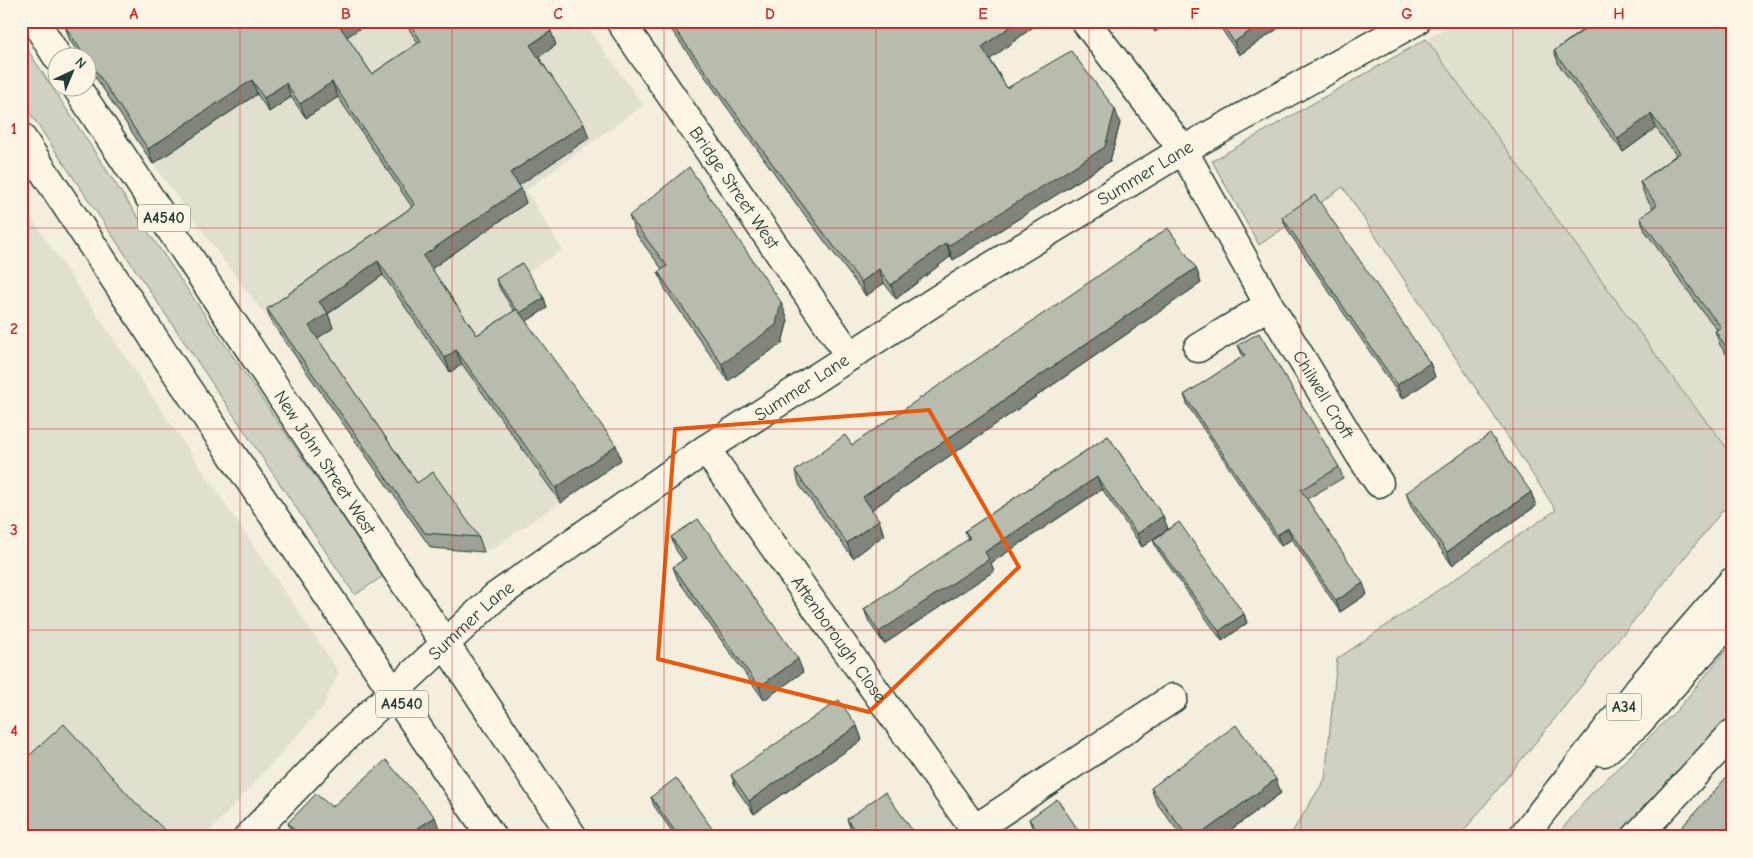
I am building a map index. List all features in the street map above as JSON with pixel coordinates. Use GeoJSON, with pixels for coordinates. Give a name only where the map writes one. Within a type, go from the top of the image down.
{"type":"FeatureCollection","features":[{"type":"Feature","properties":{"kind":"main road","name":"Bridge Street West"},"geometry":{"type":"LineString","coordinates":[[620,21],[850,356]]}},
{"type":"Feature","properties":{"kind":"main road","name":"Chilwell Croft"},"geometry":{"type":"LineString","coordinates":[[1085,21],[1183,150],[1269,305],[1379,483]]}},
{"type":"Feature","properties":{"kind":"main road","name":"Summer Lane"},"geometry":{"type":"LineString","coordinates":[[251,836],[341,741],[495,597],[706,449],[954,289],[1183,150],[1416,21]]}},
{"type":"Feature","properties":{"kind":"main road"},"geometry":{"type":"LineString","coordinates":[[37,22],[52,48]]}},
{"type":"Feature","properties":{"kind":"main road","name":"New John Street West"},"geometry":{"type":"LineString","coordinates":[[85,98],[573,837]]}},
{"type":"Feature","properties":{"kind":"main road","name":"A4540"},"geometry":{"type":"LineString","coordinates":[[21,136],[182,381],[492,837]]}},
{"type":"Feature","properties":{"kind":"main road"},"geometry":{"type":"LineString","coordinates":[[1198,348],[1269,305]]}},
{"type":"Feature","properties":{"kind":"main road","name":"Attenborough Close"},"geometry":{"type":"LineString","coordinates":[[706,449],[815,606],[978,833],[1173,698]]}},
{"type":"Feature","properties":{"kind":"main road","name":"A34"},"geometry":{"type":"LineString","coordinates":[[1522,837],[1638,690],[1732,582]]}},
{"type":"Feature","properties":{"kind":"main road"},"geometry":{"type":"LineString","coordinates":[[1562,786],[1637,724],[1732,619]]}},
{"type":"Feature","properties":{"kind":"main road"},"geometry":{"type":"LineString","coordinates":[[1636,837],[1732,734]]}},
{"type":"Feature","properties":{"kind":"highlighted area"},"geometry":{"type":"Polygon","coordinates":[[[929,410],[1019,567],[869,712],[658,659],[675,429],[929,410]]]}},
{"type":"Feature","properties":{"kind":"shaded area"},"geometry":{"type":"Polygon","coordinates":[[[99,21],[583,21],[643,105],[526,190],[562,250],[500,289],[621,460],[492,549],[431,548],[272,323],[153,164],[98,74],[98,48],[91,48],[99,21]]]}},
{"type":"Feature","properties":{"kind":"shaded area"},"geometry":{"type":"Polygon","coordinates":[[[1460,21],[1732,21],[1732,432],[1724,444],[1680,388],[1426,39],[1460,21]]]}},
{"type":"Feature","properties":{"kind":"shaded area"},"geometry":{"type":"Polygon","coordinates":[[[1426,39],[1680,388],[1724,444],[1732,460],[1732,499],[1459,837],[1289,837],[1325,779],[1337,659],[1556,510],[1343,187],[1259,245],[1212,161],[1426,39]]]}},
{"type":"Feature","properties":{"kind":"shaded area"},"geometry":{"type":"Polygon","coordinates":[[[21,40],[48,81],[48,98],[59,98],[125,198],[383,576],[355,595],[21,100],[21,40]]]}},
{"type":"Feature","properties":{"kind":"shaded area"},"geometry":{"type":"Polygon","coordinates":[[[21,203],[339,672],[322,708],[205,837],[21,837],[21,203]]]}},
{"type":"Feature","properties":{"kind":"shaded area"},"geometry":{"type":"Polygon","coordinates":[[[1732,643],[1732,718],[1622,837],[1556,837],[1586,799],[1679,708],[1732,643]]]}},
{"type":"Feature","properties":{"kind":"building"},"geometry":{"type":"Polygon","coordinates":[[[72,21],[344,21],[339,25],[372,74],[421,41],[408,21],[544,21],[551,31],[530,45],[584,124],[510,173],[521,188],[423,256],[477,335],[517,309],[616,445],[556,488],[456,350],[445,358],[378,261],[319,302],[328,313],[309,326],[417,483],[433,472],[479,537],[425,533],[267,309],[415,205],[332,82],[300,104],[286,83],[264,98],[252,80],[148,149],[98,74],[98,48],[79,48],[65,26],[72,21]]]}},
{"type":"Feature","properties":{"kind":"building"},"geometry":{"type":"Polygon","coordinates":[[[669,21],[1018,21],[982,47],[1007,88],[1071,51],[1115,109],[1105,147],[948,246],[946,243],[891,285],[879,269],[861,282],[669,21]]]}},
{"type":"Feature","properties":{"kind":"building"},"geometry":{"type":"Polygon","coordinates":[[[1220,21],[1265,21],[1234,42],[1220,21]]]}},
{"type":"Feature","properties":{"kind":"building"},"geometry":{"type":"Polygon","coordinates":[[[1584,21],[1732,21],[1732,90],[1730,92],[1732,95],[1732,245],[1727,248],[1732,253],[1732,355],[1715,331],[1721,327],[1640,218],[1657,205],[1640,182],[1680,153],[1651,114],[1618,139],[1554,51],[1588,27],[1584,21]]]}},
{"type":"Feature","properties":{"kind":"building"},"geometry":{"type":"Polygon","coordinates":[[[689,167],[781,302],[776,325],[722,364],[658,272],[667,266],[629,216],[689,167]]]}},
{"type":"Feature","properties":{"kind":"building"},"geometry":{"type":"Polygon","coordinates":[[[1315,195],[1430,363],[1397,385],[1282,217],[1315,195]]]}},
{"type":"Feature","properties":{"kind":"building"},"geometry":{"type":"Polygon","coordinates":[[[1168,228],[1196,268],[863,497],[879,520],[847,543],[795,471],[845,435],[852,445],[1168,228]]]}},
{"type":"Feature","properties":{"kind":"building"},"geometry":{"type":"Polygon","coordinates":[[[522,263],[544,298],[520,313],[516,310],[496,279],[522,263]]]}},
{"type":"Feature","properties":{"kind":"building"},"geometry":{"type":"Polygon","coordinates":[[[1259,333],[1339,467],[1301,490],[1363,583],[1336,601],[1288,528],[1277,535],[1184,395],[1245,355],[1238,345],[1259,333]]]}},
{"type":"Feature","properties":{"kind":"building"},"geometry":{"type":"Polygon","coordinates":[[[1490,434],[1531,492],[1447,552],[1406,493],[1490,434]]]}},
{"type":"Feature","properties":{"kind":"building"},"geometry":{"type":"Polygon","coordinates":[[[1108,436],[1163,516],[1137,534],[1097,477],[985,552],[989,559],[879,632],[864,609],[970,538],[965,531],[1108,436]]]}},
{"type":"Feature","properties":{"kind":"building"},"geometry":{"type":"Polygon","coordinates":[[[698,519],[798,659],[759,687],[673,567],[686,558],[671,537],[698,519]]]}},
{"type":"Feature","properties":{"kind":"building"},"geometry":{"type":"Polygon","coordinates":[[[1179,522],[1244,614],[1219,631],[1153,540],[1179,522]]]}},
{"type":"Feature","properties":{"kind":"building"},"geometry":{"type":"Polygon","coordinates":[[[839,700],[857,726],[749,801],[731,775],[839,700]]]}},
{"type":"Feature","properties":{"kind":"building"},"geometry":{"type":"Polygon","coordinates":[[[64,724],[133,800],[172,837],[21,837],[21,763],[64,724]]]}},
{"type":"Feature","properties":{"kind":"building"},"geometry":{"type":"Polygon","coordinates":[[[1236,725],[1276,779],[1197,837],[1188,837],[1151,788],[1236,725]]]}},
{"type":"Feature","properties":{"kind":"building"},"geometry":{"type":"Polygon","coordinates":[[[386,760],[435,817],[418,828],[422,837],[301,837],[288,823],[316,794],[332,807],[386,760]]]}},
{"type":"Feature","properties":{"kind":"building"},"geometry":{"type":"Polygon","coordinates":[[[1732,771],[1732,837],[1673,837],[1732,771]]]}},
{"type":"Feature","properties":{"kind":"building"},"geometry":{"type":"Polygon","coordinates":[[[676,778],[718,837],[679,837],[651,797],[676,778]]]}},
{"type":"Feature","properties":{"kind":"building"},"geometry":{"type":"Polygon","coordinates":[[[885,792],[917,837],[859,837],[847,819],[885,792]]]}},
{"type":"Feature","properties":{"kind":"building"},"geometry":{"type":"Polygon","coordinates":[[[1057,799],[1083,837],[1041,837],[1029,819],[1057,799]]]}}]}
